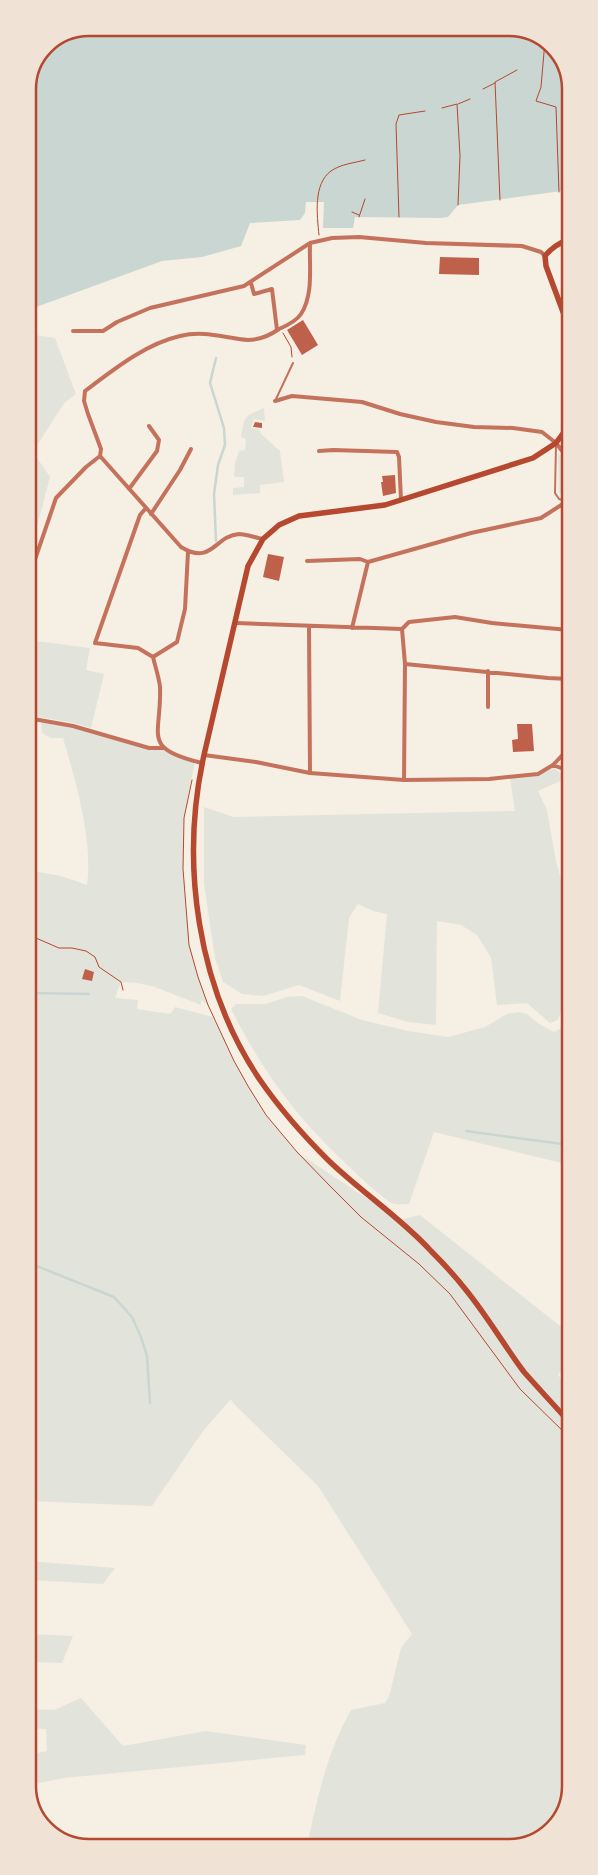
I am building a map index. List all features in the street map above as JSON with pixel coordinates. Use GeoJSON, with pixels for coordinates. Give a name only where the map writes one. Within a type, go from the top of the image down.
{"type":"FeatureCollection","features":[{"type":"Feature","properties":{"kind":"main road"},"geometry":{"type":"LineString","coordinates":[[562,242],[550,249],[545,256],[546,266],[562,307]]}},
{"type":"Feature","properties":{"kind":"main road"},"geometry":{"type":"LineString","coordinates":[[562,434],[556,443],[532,458],[385,505],[299,516],[279,525],[262,539],[248,566],[236,624],[202,763],[193,841],[194,885],[200,927],[210,970],[223,1007],[239,1043],[260,1079],[290,1119],[329,1161],[399,1220],[429,1249],[466,1290],[525,1372],[562,1414]]}},
{"type":"Feature","properties":{"kind":"street"},"geometry":{"type":"LineString","coordinates":[[74,331],[103,331],[117,322],[150,308],[244,286],[310,243],[332,238],[522,246],[540,252],[545,256]]}},
{"type":"Feature","properties":{"kind":"street"},"geometry":{"type":"LineString","coordinates":[[36,557],[56,498],[86,467],[100,456],[101,449],[84,401],[86,392],[113,370],[152,346],[179,336],[205,333],[246,340],[260,340],[278,330],[300,315],[309,293],[310,243]]}},
{"type":"Feature","properties":{"kind":"street"},"geometry":{"type":"LineString","coordinates":[[251,283],[254,294],[272,289],[278,330]]}},
{"type":"Feature","properties":{"kind":"street"},"geometry":{"type":"LineString","coordinates":[[275,401],[292,396],[362,402],[400,414],[436,422],[542,432],[556,443],[562,451]]}},
{"type":"Feature","properties":{"kind":"street"},"geometry":{"type":"LineString","coordinates":[[129,489],[157,451],[159,440],[149,426]]}},
{"type":"Feature","properties":{"kind":"street"},"geometry":{"type":"LineString","coordinates":[[151,514],[180,470],[190,449]]}},
{"type":"Feature","properties":{"kind":"street"},"geometry":{"type":"LineString","coordinates":[[319,452],[333,450],[396,452],[399,457],[401,500]]}},
{"type":"Feature","properties":{"kind":"street"},"geometry":{"type":"LineString","coordinates":[[100,456],[173,540],[188,552],[200,553],[210,551],[226,538],[239,534],[262,539]]}},
{"type":"Feature","properties":{"kind":"street"},"geometry":{"type":"LineString","coordinates":[[307,561],[360,559],[368,562],[470,533],[540,518],[562,505]]}},
{"type":"Feature","properties":{"kind":"street"},"geometry":{"type":"LineString","coordinates":[[146,508],[140,516],[94,643],[138,648],[153,657],[160,686],[157,739],[164,748],[187,760],[202,763]]}},
{"type":"Feature","properties":{"kind":"street"},"geometry":{"type":"LineString","coordinates":[[153,657],[177,642],[185,609],[188,552]]}},
{"type":"Feature","properties":{"kind":"street"},"geometry":{"type":"LineString","coordinates":[[352,628],[368,562]]}},
{"type":"Feature","properties":{"kind":"street"},"geometry":{"type":"LineString","coordinates":[[236,624],[402,629],[409,622],[455,617],[492,623],[562,629]]}},
{"type":"Feature","properties":{"kind":"street"},"geometry":{"type":"LineString","coordinates":[[309,626],[310,773]]}},
{"type":"Feature","properties":{"kind":"street"},"geometry":{"type":"LineString","coordinates":[[402,629],[405,664],[404,780]]}},
{"type":"Feature","properties":{"kind":"street"},"geometry":{"type":"LineString","coordinates":[[405,664],[562,678]]}},
{"type":"Feature","properties":{"kind":"street"},"geometry":{"type":"LineString","coordinates":[[488,672],[488,707]]}},
{"type":"Feature","properties":{"kind":"street"},"geometry":{"type":"LineString","coordinates":[[36,719],[73,726],[149,748],[164,748]]}},
{"type":"Feature","properties":{"kind":"street"},"geometry":{"type":"LineString","coordinates":[[204,755],[256,762],[310,773],[404,780],[510,778],[538,774],[553,765],[562,755]]}},
{"type":"Feature","properties":{"kind":"street"},"geometry":{"type":"LineString","coordinates":[[553,765],[562,768]]}},
{"type":"Feature","properties":{"kind":"lane"},"geometry":{"type":"LineString","coordinates":[[275,401],[293,363]]}},
{"type":"Feature","properties":{"kind":"lane"},"geometry":{"type":"LineString","coordinates":[[556,443],[555,493],[559,499],[562,500]]}},
{"type":"Feature","properties":{"kind":"path"},"geometry":{"type":"LineString","coordinates":[[544,50],[541,87],[536,101],[556,107],[559,192]]}},
{"type":"Feature","properties":{"kind":"path"},"geometry":{"type":"LineString","coordinates":[[483,89],[517,70]]}},
{"type":"Feature","properties":{"kind":"path"},"geometry":{"type":"LineString","coordinates":[[495,82],[500,200]]}},
{"type":"Feature","properties":{"kind":"path"},"geometry":{"type":"LineString","coordinates":[[442,108],[470,100]]}},
{"type":"Feature","properties":{"kind":"path"},"geometry":{"type":"LineString","coordinates":[[457,104],[460,156],[458,205]]}},
{"type":"Feature","properties":{"kind":"path"},"geometry":{"type":"LineString","coordinates":[[399,217],[396,124],[399,115],[425,111]]}},
{"type":"Feature","properties":{"kind":"path"},"geometry":{"type":"LineString","coordinates":[[310,243],[320,236],[318,203],[321,184],[330,172],[344,165],[365,160]]}},
{"type":"Feature","properties":{"kind":"path"},"geometry":{"type":"LineString","coordinates":[[352,212],[359,216],[365,199]]}},
{"type":"Feature","properties":{"kind":"path"},"geometry":{"type":"LineString","coordinates":[[285,335],[291,347],[293,363]]}},
{"type":"Feature","properties":{"kind":"path"},"geometry":{"type":"LineString","coordinates":[[36,938],[59,948],[86,951],[95,957],[99,967],[121,982],[123,990]]}},
{"type":"Feature","properties":{"kind":"path"},"geometry":{"type":"LineString","coordinates":[[211,1012],[248,1086],[266,1115],[297,1152],[361,1217],[419,1264],[450,1294],[520,1389],[562,1430]]}},
{"type":"Feature","properties":{"kind":"shaded area"},"geometry":{"type":"Polygon","coordinates":[[[89,36],[513,36],[526,39],[541,47],[553,60],[558,69],[562,89],[562,191],[458,205],[448,217],[441,218],[355,217],[353,228],[323,228],[324,202],[306,202],[305,213],[300,220],[250,223],[241,246],[202,257],[162,261],[36,307],[37,79],[45,60],[60,45],[69,40],[89,36]]]}},
{"type":"Feature","properties":{"kind":"shaded area"},"geometry":{"type":"Polygon","coordinates":[[[36,335],[55,338],[76,394],[64,403],[36,447],[36,335]]]}},
{"type":"Feature","properties":{"kind":"shaded area"},"geometry":{"type":"Polygon","coordinates":[[[264,408],[265,421],[254,419],[251,428],[260,430],[261,434],[280,451],[284,482],[260,485],[260,493],[233,495],[233,488],[244,487],[244,477],[234,477],[235,463],[239,451],[245,450],[246,439],[241,437],[244,421],[249,415],[264,408]]]}},
{"type":"Feature","properties":{"kind":"shaded area"},"geometry":{"type":"Polygon","coordinates":[[[558,454],[562,455],[562,494],[559,493],[558,454]]]}},
{"type":"Feature","properties":{"kind":"shaded area"},"geometry":{"type":"Polygon","coordinates":[[[36,456],[50,477],[36,530],[36,456]]]}},
{"type":"Feature","properties":{"kind":"shaded area"},"geometry":{"type":"Polygon","coordinates":[[[36,641],[90,648],[86,670],[104,674],[91,728],[36,716],[36,641]]]}},
{"type":"Feature","properties":{"kind":"shaded area"},"geometry":{"type":"Polygon","coordinates":[[[41,720],[73,726],[149,748],[164,749],[195,761],[184,818],[183,869],[189,945],[208,1005],[201,1000],[201,1005],[155,987],[137,983],[121,982],[115,998],[138,1000],[137,1009],[170,1014],[175,1007],[213,1017],[234,1061],[266,1115],[297,1152],[399,1220],[420,1215],[562,1328],[562,1371],[558,1374],[562,1381],[562,1786],[559,1803],[551,1818],[538,1830],[523,1837],[509,1839],[309,1839],[329,1759],[351,1710],[385,1703],[389,1697],[401,1648],[412,1634],[318,1486],[231,1399],[203,1431],[152,1506],[36,1501],[36,871],[61,876],[87,885],[88,868],[88,849],[82,811],[63,738],[51,738],[42,733],[41,720]]]}},
{"type":"Feature","properties":{"kind":"shaded area"},"geometry":{"type":"Polygon","coordinates":[[[554,768],[562,773],[562,780],[538,791],[547,810],[562,884],[562,1008],[558,1020],[550,1023],[527,1003],[497,1005],[491,958],[477,935],[461,925],[437,921],[436,1025],[408,1022],[378,1013],[387,914],[373,911],[358,904],[349,918],[340,1001],[299,985],[263,996],[242,994],[223,982],[215,958],[204,884],[204,807],[234,817],[515,811],[510,778],[538,774],[554,768]]]}},
{"type":"Feature","properties":{"kind":"shaded area"},"geometry":{"type":"Polygon","coordinates":[[[302,996],[362,1020],[408,1031],[448,1037],[485,1027],[507,1014],[519,1012],[527,1014],[539,1024],[554,1032],[562,1028],[562,1163],[434,1132],[409,1204],[390,1202],[338,1156],[302,1118],[258,1057],[231,1009],[236,1004],[265,1004],[287,997],[302,996]]]}},
{"type":"Feature","properties":{"kind":"shaded area"},"geometry":{"type":"Polygon","coordinates":[[[36,1562],[115,1568],[103,1584],[36,1580],[36,1562]]]}},
{"type":"Feature","properties":{"kind":"shaded area"},"geometry":{"type":"Polygon","coordinates":[[[36,1634],[73,1636],[62,1663],[36,1662],[36,1634]]]}},
{"type":"Feature","properties":{"kind":"shaded area"},"geometry":{"type":"Polygon","coordinates":[[[81,1698],[123,1746],[206,1731],[306,1745],[305,1755],[64,1778],[36,1784],[36,1753],[47,1751],[46,1729],[36,1728],[36,1709],[54,1710],[81,1698]]]}},
{"type":"Feature","properties":{"kind":"building"},"geometry":{"type":"Polygon","coordinates":[[[440,257],[479,258],[479,275],[439,274],[440,257]]]}},
{"type":"Feature","properties":{"kind":"building"},"geometry":{"type":"Polygon","coordinates":[[[303,320],[318,345],[302,355],[287,330],[303,320]]]}},
{"type":"Feature","properties":{"kind":"building"},"geometry":{"type":"Polygon","coordinates":[[[255,422],[262,423],[262,428],[253,427],[255,422]]]}},
{"type":"Feature","properties":{"kind":"building"},"geometry":{"type":"Polygon","coordinates":[[[395,475],[396,493],[383,496],[382,476],[395,475]]]}},
{"type":"Feature","properties":{"kind":"building"},"geometry":{"type":"Polygon","coordinates":[[[268,554],[284,557],[279,581],[263,577],[268,554]]]}},
{"type":"Feature","properties":{"kind":"building"},"geometry":{"type":"Polygon","coordinates":[[[517,724],[532,724],[534,751],[513,752],[512,740],[518,739],[517,724]]]}},
{"type":"Feature","properties":{"kind":"building"},"geometry":{"type":"Polygon","coordinates":[[[85,969],[94,972],[92,981],[82,979],[85,969]]]}},
{"type":"Feature","properties":{"kind":"waterway"},"geometry":{"type":"LineString","coordinates":[[216,358],[210,383],[224,428],[225,445],[218,465],[214,494],[216,541]]}},
{"type":"Feature","properties":{"kind":"waterway"},"geometry":{"type":"LineString","coordinates":[[36,993],[89,994]]}},
{"type":"Feature","properties":{"kind":"waterway"},"geometry":{"type":"LineString","coordinates":[[466,1131],[562,1144]]}},
{"type":"Feature","properties":{"kind":"waterway"},"geometry":{"type":"LineString","coordinates":[[36,1266],[114,1297],[132,1317],[147,1356],[150,1403]]}}]}
